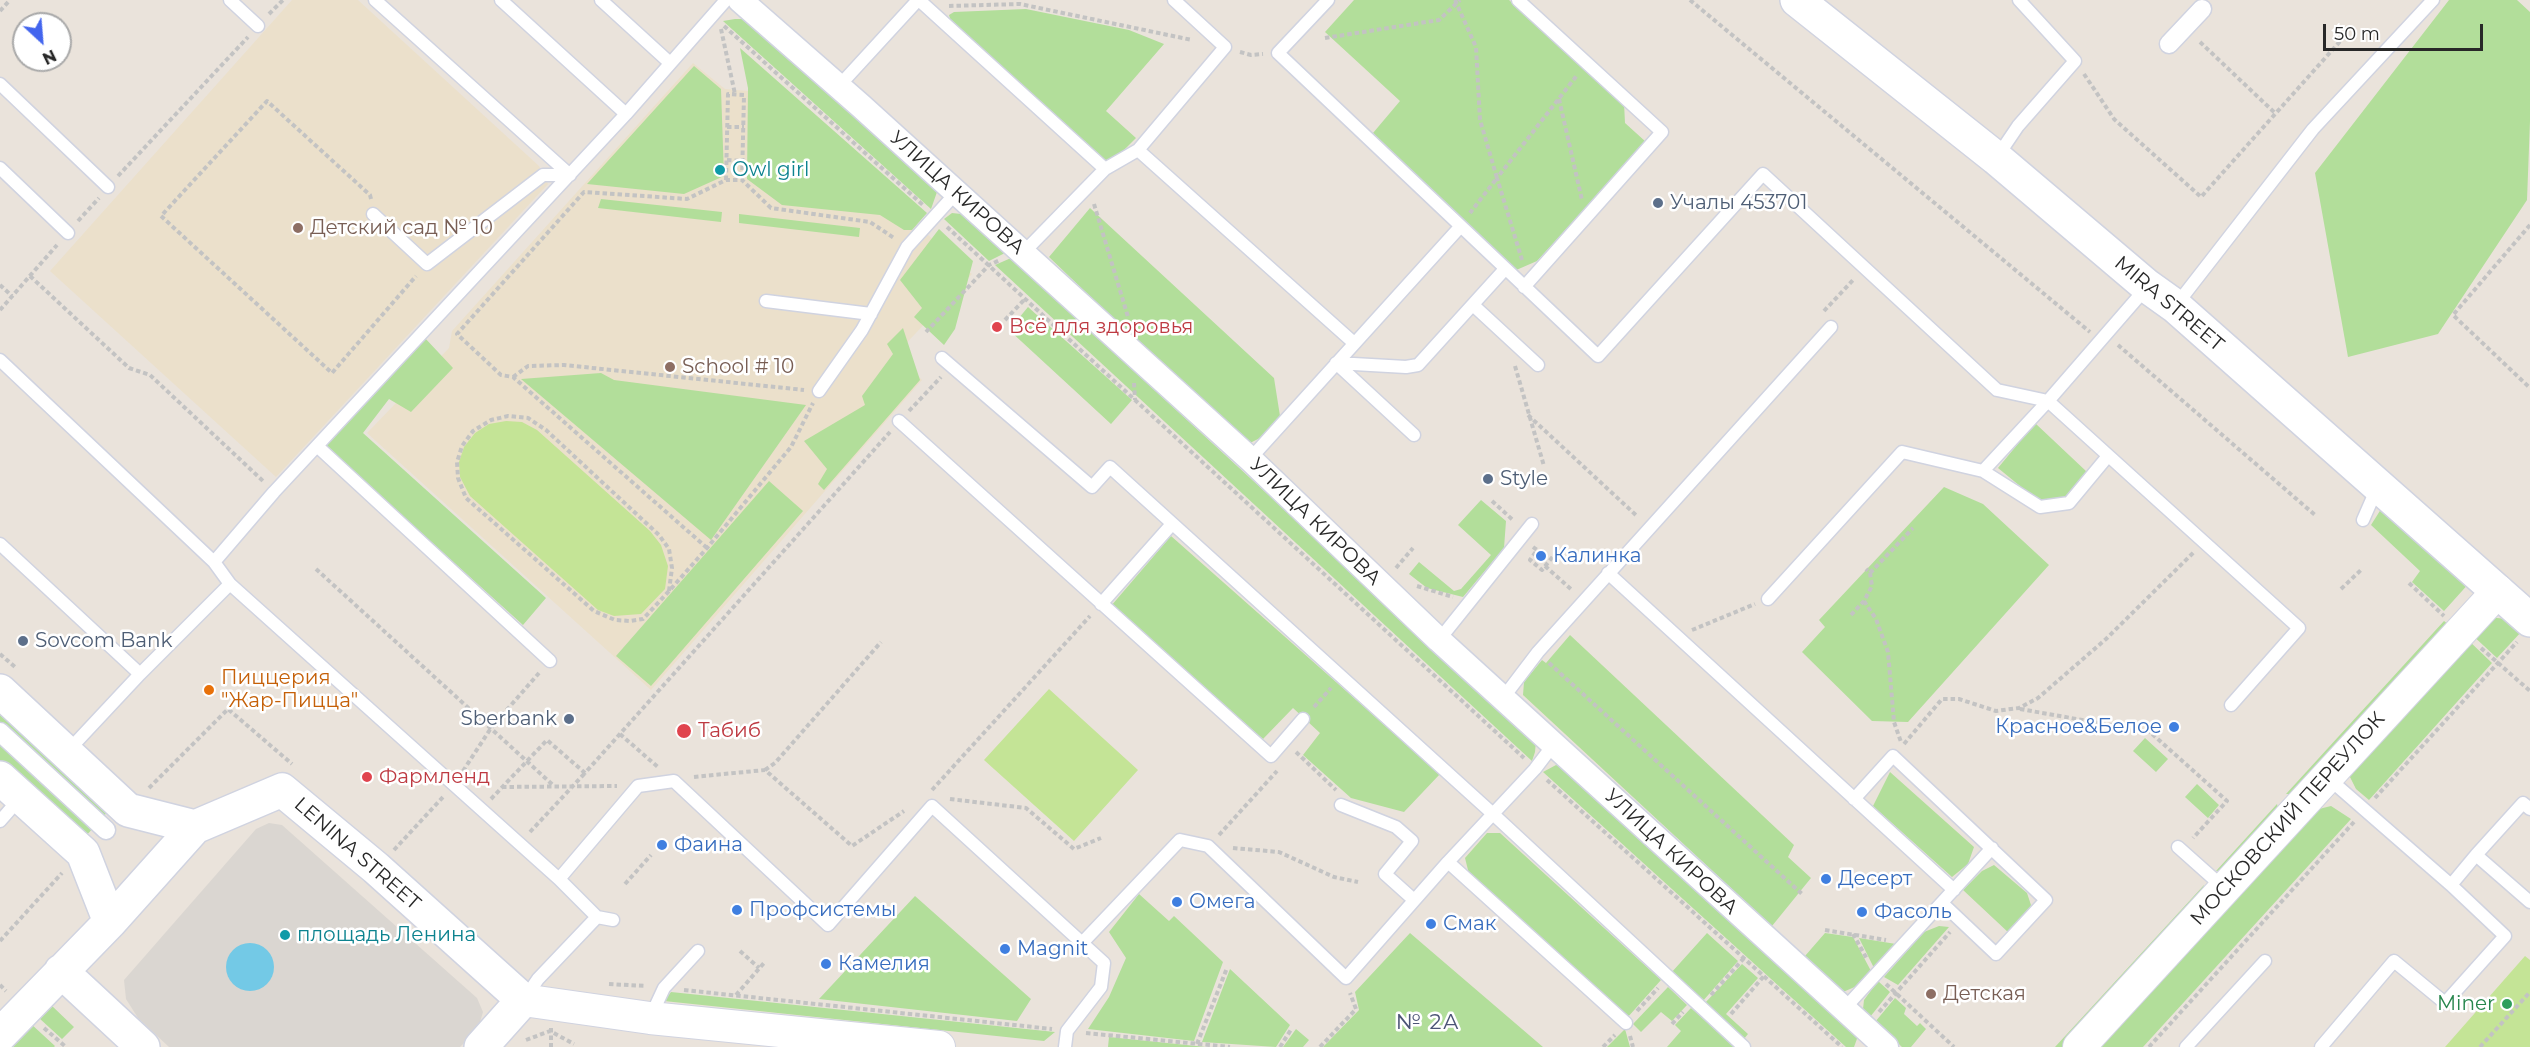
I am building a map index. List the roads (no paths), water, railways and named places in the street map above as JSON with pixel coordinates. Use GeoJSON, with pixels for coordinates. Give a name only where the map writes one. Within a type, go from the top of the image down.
{"type":"FeatureCollection","features":[{"type":"Feature","properties":{"kind":"main road","name":"MIRA STREET"},"geometry":{"type":"LineString","coordinates":[[1797,0],[1996,158],[2147,286],[2175,306],[2520,612]]}},
{"type":"Feature","properties":{"kind":"main road"},"geometry":{"type":"LineString","coordinates":[[0,691],[66,753],[117,820],[195,827]]}},
{"type":"Feature","properties":{"kind":"main road","name":"LENINA STREET"},"geometry":{"type":"LineString","coordinates":[[195,827],[282,790],[376,868],[523,1000]]}},
{"type":"Feature","properties":{"kind":"main road"},"geometry":{"type":"LineString","coordinates":[[7,799],[83,853],[110,922]]}},
{"type":"Feature","properties":{"kind":"main road"},"geometry":{"type":"LineString","coordinates":[[0,1035],[110,922],[195,827]]}},
{"type":"Feature","properties":{"kind":"main road"},"geometry":{"type":"LineString","coordinates":[[61,971],[144,1047]]}},
{"type":"Feature","properties":{"kind":"main road"},"geometry":{"type":"LineString","coordinates":[[481,1047],[523,1000]]}},
{"type":"Feature","properties":{"kind":"street","name":"УЛИЦА КИРОВА"},"geometry":{"type":"LineString","coordinates":[[740,0],[1250,459],[1439,640],[1886,1047]]}},
{"type":"Feature","properties":{"kind":"street"},"geometry":{"type":"LineString","coordinates":[[2169,44],[2202,9]]}},
{"type":"Feature","properties":{"kind":"street","name":"МОСКОВСКИЙ ПЕРЕУЛОК"},"geometry":{"type":"LineString","coordinates":[[2079,1047],[2461,629],[2520,612]]}},
{"type":"Feature","properties":{"kind":"street"},"geometry":{"type":"LineString","coordinates":[[0,732],[117,820]]}},
{"type":"Feature","properties":{"kind":"street"},"geometry":{"type":"LineString","coordinates":[[523,1000],[650,1018],[939,1047]]}},
{"type":"Feature","properties":{"kind":"lane"},"geometry":{"type":"LineString","coordinates":[[230,0],[258,27]]}},
{"type":"Feature","properties":{"kind":"lane"},"geometry":{"type":"LineString","coordinates":[[375,0],[570,175]]}},
{"type":"Feature","properties":{"kind":"lane"},"geometry":{"type":"LineString","coordinates":[[501,0],[626,114]]}},
{"type":"Feature","properties":{"kind":"lane"},"geometry":{"type":"LineString","coordinates":[[601,0],[670,63]]}},
{"type":"Feature","properties":{"kind":"lane"},"geometry":{"type":"LineString","coordinates":[[214,562],[274,492],[626,114],[726,0]]}},
{"type":"Feature","properties":{"kind":"lane"},"geometry":{"type":"LineString","coordinates":[[1021,252],[1105,169],[1138,150],[1225,47],[1173,0]]}},
{"type":"Feature","properties":{"kind":"lane"},"geometry":{"type":"LineString","coordinates":[[1328,0],[1278,53],[1505,269],[1526,284],[1598,356],[1763,174],[1997,390],[2048,401],[2299,628],[2231,705]]}},
{"type":"Feature","properties":{"kind":"lane"},"geometry":{"type":"LineString","coordinates":[[1518,0],[1662,132],[1526,284]]}},
{"type":"Feature","properties":{"kind":"lane"},"geometry":{"type":"LineString","coordinates":[[1996,158],[2018,126],[2074,61],[2019,0]]}},
{"type":"Feature","properties":{"kind":"lane"},"geometry":{"type":"LineString","coordinates":[[2175,306],[2313,129],[2433,0]]}},
{"type":"Feature","properties":{"kind":"lane"},"geometry":{"type":"LineString","coordinates":[[839,87],[921,2],[1105,169]]}},
{"type":"Feature","properties":{"kind":"lane"},"geometry":{"type":"LineString","coordinates":[[0,84],[108,187]]}},
{"type":"Feature","properties":{"kind":"lane"},"geometry":{"type":"LineString","coordinates":[[1138,150],[1354,343]]}},
{"type":"Feature","properties":{"kind":"lane"},"geometry":{"type":"LineString","coordinates":[[0,168],[68,233]]}},
{"type":"Feature","properties":{"kind":"lane"},"geometry":{"type":"LineString","coordinates":[[374,214],[427,264],[543,175],[570,175]]}},
{"type":"Feature","properties":{"kind":"lane"},"geometry":{"type":"LineString","coordinates":[[819,391],[862,330],[907,247],[956,193]]}},
{"type":"Feature","properties":{"kind":"lane"},"geometry":{"type":"LineString","coordinates":[[1250,459],[1460,227]]}},
{"type":"Feature","properties":{"kind":"lane"},"geometry":{"type":"LineString","coordinates":[[1336,363],[1406,367],[1418,365],[1505,269]]}},
{"type":"Feature","properties":{"kind":"lane"},"geometry":{"type":"LineString","coordinates":[[1983,471],[2048,401],[2147,286]]}},
{"type":"Feature","properties":{"kind":"lane"},"geometry":{"type":"LineString","coordinates":[[766,301],[871,314]]}},
{"type":"Feature","properties":{"kind":"lane"},"geometry":{"type":"LineString","coordinates":[[1473,304],[1538,365]]}},
{"type":"Feature","properties":{"kind":"lane"},"geometry":{"type":"LineString","coordinates":[[1503,698],[1538,652],[1583,601],[1831,327]]}},
{"type":"Feature","properties":{"kind":"lane"},"geometry":{"type":"LineString","coordinates":[[0,360],[214,562],[230,584],[520,843],[597,917],[613,920]]}},
{"type":"Feature","properties":{"kind":"lane"},"geometry":{"type":"LineString","coordinates":[[947,362],[1092,487],[1110,467],[1493,814],[1744,1047]]}},
{"type":"Feature","properties":{"kind":"lane"},"geometry":{"type":"LineString","coordinates":[[1336,363],[1414,435]]}},
{"type":"Feature","properties":{"kind":"lane"},"geometry":{"type":"LineString","coordinates":[[899,421],[1271,756],[1303,719]]}},
{"type":"Feature","properties":{"kind":"lane"},"geometry":{"type":"LineString","coordinates":[[317,447],[550,661]]}},
{"type":"Feature","properties":{"kind":"lane"},"geometry":{"type":"LineString","coordinates":[[1768,598],[1902,452],[1983,471],[2040,507],[2068,503],[2108,456]]}},
{"type":"Feature","properties":{"kind":"lane"},"geometry":{"type":"LineString","coordinates":[[2363,520],[2378,484]]}},
{"type":"Feature","properties":{"kind":"lane"},"geometry":{"type":"LineString","coordinates":[[1101,604],[1172,524]]}},
{"type":"Feature","properties":{"kind":"lane"},"geometry":{"type":"LineString","coordinates":[[1439,640],[1526,531]]}},
{"type":"Feature","properties":{"kind":"lane"},"geometry":{"type":"LineString","coordinates":[[0,543],[140,674]]}},
{"type":"Feature","properties":{"kind":"lane"},"geometry":{"type":"LineString","coordinates":[[1608,573],[1954,890]]}},
{"type":"Feature","properties":{"kind":"lane"},"geometry":{"type":"LineString","coordinates":[[66,753],[140,674],[230,584]]}},
{"type":"Feature","properties":{"kind":"lane"},"geometry":{"type":"LineString","coordinates":[[1083,942],[1180,840],[1209,846],[1346,978],[1448,862],[1536,769],[1554,744]]}},
{"type":"Feature","properties":{"kind":"lane"},"geometry":{"type":"LineString","coordinates":[[1854,799],[1893,756],[2046,900],[1996,954],[1942,903]]}},
{"type":"Feature","properties":{"kind":"lane"},"geometry":{"type":"LineString","coordinates":[[2320,1047],[2394,961],[2445,1003],[2505,936],[2451,885],[2326,776]]}},
{"type":"Feature","properties":{"kind":"lane"},"geometry":{"type":"LineString","coordinates":[[559,879],[638,786],[674,781],[828,925],[932,806],[1104,963],[1101,987],[1067,1031],[1065,1047]]}},
{"type":"Feature","properties":{"kind":"lane"},"geometry":{"type":"LineString","coordinates":[[2451,885],[2523,803],[2530,809]]}},
{"type":"Feature","properties":{"kind":"lane"},"geometry":{"type":"LineString","coordinates":[[1341,805],[1396,827],[1412,841],[1384,874],[1414,900]]}},
{"type":"Feature","properties":{"kind":"lane"},"geometry":{"type":"LineString","coordinates":[[2178,847],[2224,889]]}},
{"type":"Feature","properties":{"kind":"lane"},"geometry":{"type":"LineString","coordinates":[[1844,1009],[1992,848]]}},
{"type":"Feature","properties":{"kind":"lane"},"geometry":{"type":"LineString","coordinates":[[2476,855],[2530,902]]}},
{"type":"Feature","properties":{"kind":"lane"},"geometry":{"type":"LineString","coordinates":[[1448,862],[1626,1023]]}},
{"type":"Feature","properties":{"kind":"lane"},"geometry":{"type":"LineString","coordinates":[[523,1000],[538,978],[597,917]]}},
{"type":"Feature","properties":{"kind":"lane"},"geometry":{"type":"LineString","coordinates":[[650,1018],[664,988],[698,951]]}},
{"type":"Feature","properties":{"kind":"lane"},"geometry":{"type":"LineString","coordinates":[[2186,1047],[2265,961]]}},
{"type":"Feature","properties":{"kind":"water"},"geometry":{"type":"Polygon","coordinates":[[[250,943],[267,950],[274,967],[267,984],[250,991],[233,984],[226,967],[233,950],[250,943]]]}},
{"type":"Feature","properties":{"kind":"place","name":"Owl girl"},"geometry":{"type":"Point","coordinates":[720,170]}},
{"type":"Feature","properties":{"kind":"place","name":"Учалы 453701"},"geometry":{"type":"Point","coordinates":[1658,203]}},
{"type":"Feature","properties":{"kind":"place","name":"Детский сад № 10"},"geometry":{"type":"Point","coordinates":[298,228]}},
{"type":"Feature","properties":{"kind":"place","name":"Всё для здоровья"},"geometry":{"type":"Point","coordinates":[997,327]}},
{"type":"Feature","properties":{"kind":"place","name":"School # 10"},"geometry":{"type":"Point","coordinates":[670,367]}},
{"type":"Feature","properties":{"kind":"place","name":"Style"},"geometry":{"type":"Point","coordinates":[1488,479]}},
{"type":"Feature","properties":{"kind":"place","name":"Калинка"},"geometry":{"type":"Point","coordinates":[1541,556]}},
{"type":"Feature","properties":{"kind":"place","name":"Sovcom Bank"},"geometry":{"type":"Point","coordinates":[23,641]}},
{"type":"Feature","properties":{"kind":"place","name":"Пиццерия \"Жар-Пицца\""},"geometry":{"type":"Point","coordinates":[209,690]}},
{"type":"Feature","properties":{"kind":"place","name":"Sberbank"},"geometry":{"type":"Point","coordinates":[569,719]}},
{"type":"Feature","properties":{"kind":"place","name":"Красное&Белое"},"geometry":{"type":"Point","coordinates":[2174,727]}},
{"type":"Feature","properties":{"kind":"place","name":"Табиб"},"geometry":{"type":"Point","coordinates":[684,731]}},
{"type":"Feature","properties":{"kind":"place","name":"Фармленд"},"geometry":{"type":"Point","coordinates":[367,777]}},
{"type":"Feature","properties":{"kind":"place","name":"Фаина"},"geometry":{"type":"Point","coordinates":[662,845]}},
{"type":"Feature","properties":{"kind":"place","name":"Десерт"},"geometry":{"type":"Point","coordinates":[1826,879]}},
{"type":"Feature","properties":{"kind":"place","name":"Омега"},"geometry":{"type":"Point","coordinates":[1177,902]}},
{"type":"Feature","properties":{"kind":"place","name":"Профсистемы"},"geometry":{"type":"Point","coordinates":[737,910]}},
{"type":"Feature","properties":{"kind":"place","name":"Фасоль"},"geometry":{"type":"Point","coordinates":[1862,912]}},
{"type":"Feature","properties":{"kind":"place","name":"Смак"},"geometry":{"type":"Point","coordinates":[1431,924]}},
{"type":"Feature","properties":{"kind":"place","name":"площадь Ленина"},"geometry":{"type":"Point","coordinates":[285,935]}},
{"type":"Feature","properties":{"kind":"place","name":"Magnit"},"geometry":{"type":"Point","coordinates":[1005,949]}},
{"type":"Feature","properties":{"kind":"place","name":"Камелия"},"geometry":{"type":"Point","coordinates":[826,964]}},
{"type":"Feature","properties":{"kind":"place","name":"Детская"},"geometry":{"type":"Point","coordinates":[1931,994]}},
{"type":"Feature","properties":{"kind":"place","name":"Miner"},"geometry":{"type":"Point","coordinates":[2507,1004]}},
{"type":"Feature","properties":{"kind":"district","name":"№ 2А"},"geometry":{"type":"Point","coordinates":[1428,1023]}}]}
